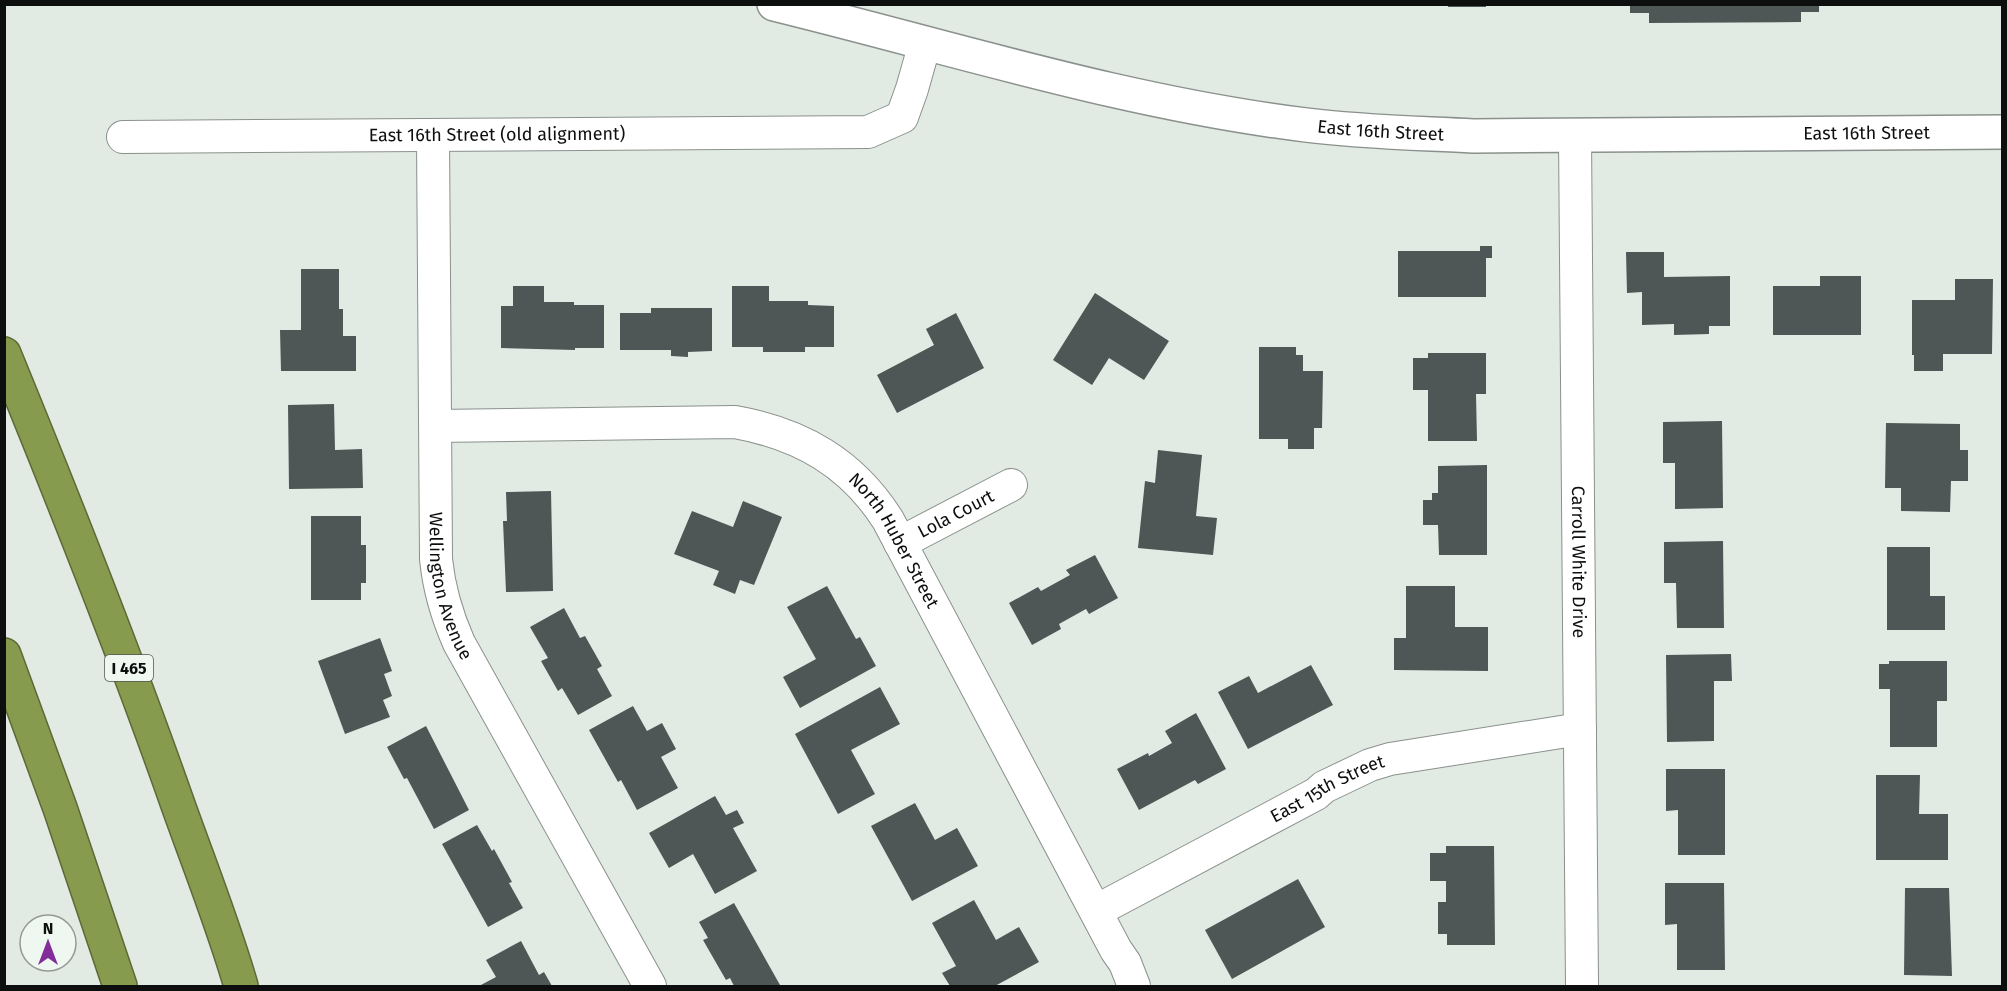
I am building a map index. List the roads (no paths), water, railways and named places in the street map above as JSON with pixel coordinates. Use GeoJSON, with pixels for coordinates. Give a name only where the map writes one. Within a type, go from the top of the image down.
{"type":"FeatureCollection","features":[{"type":"Feature","properties":{"kind":"highway","name":"I 465"},"geometry":{"type":"LineString","coordinates":[[4,354],[69,513],[146,713],[207,883],[241,987]]}},
{"type":"Feature","properties":{"kind":"highway"},"geometry":{"type":"LineString","coordinates":[[4,655],[60,808],[120,987]]}},
{"type":"Feature","properties":{"kind":"street","name":"East 16th Street"},"geometry":{"type":"LineString","coordinates":[[774,4],[1147,97],[1216,111],[1306,125],[1473,136],[2002,132]]}},
{"type":"Feature","properties":{"kind":"street","name":"East 16th Street (old alignment)"},"geometry":{"type":"LineString","coordinates":[[123,137],[868,132],[902,117],[925,43]]}},
{"type":"Feature","properties":{"kind":"street","name":"Wellington Avenue"},"geometry":{"type":"LineString","coordinates":[[433,136],[436,559],[441,593],[459,644],[650,987]]}},
{"type":"Feature","properties":{"kind":"street","name":"Carroll White Drive"},"geometry":{"type":"LineString","coordinates":[[1575,136],[1582,987]]}},
{"type":"Feature","properties":{"kind":"street","name":"North Huber Street"},"geometry":{"type":"LineString","coordinates":[[436,426],[735,422],[763,427],[804,444],[847,471],[881,508],[1125,963],[1134,987]]}},
{"type":"Feature","properties":{"kind":"street","name":"Lola Court"},"geometry":{"type":"LineString","coordinates":[[900,543],[1011,485]]}},
{"type":"Feature","properties":{"kind":"street","name":"East 15th Street"},"geometry":{"type":"LineString","coordinates":[[1096,911],[1371,765],[1410,754],[1580,729]]}}]}
